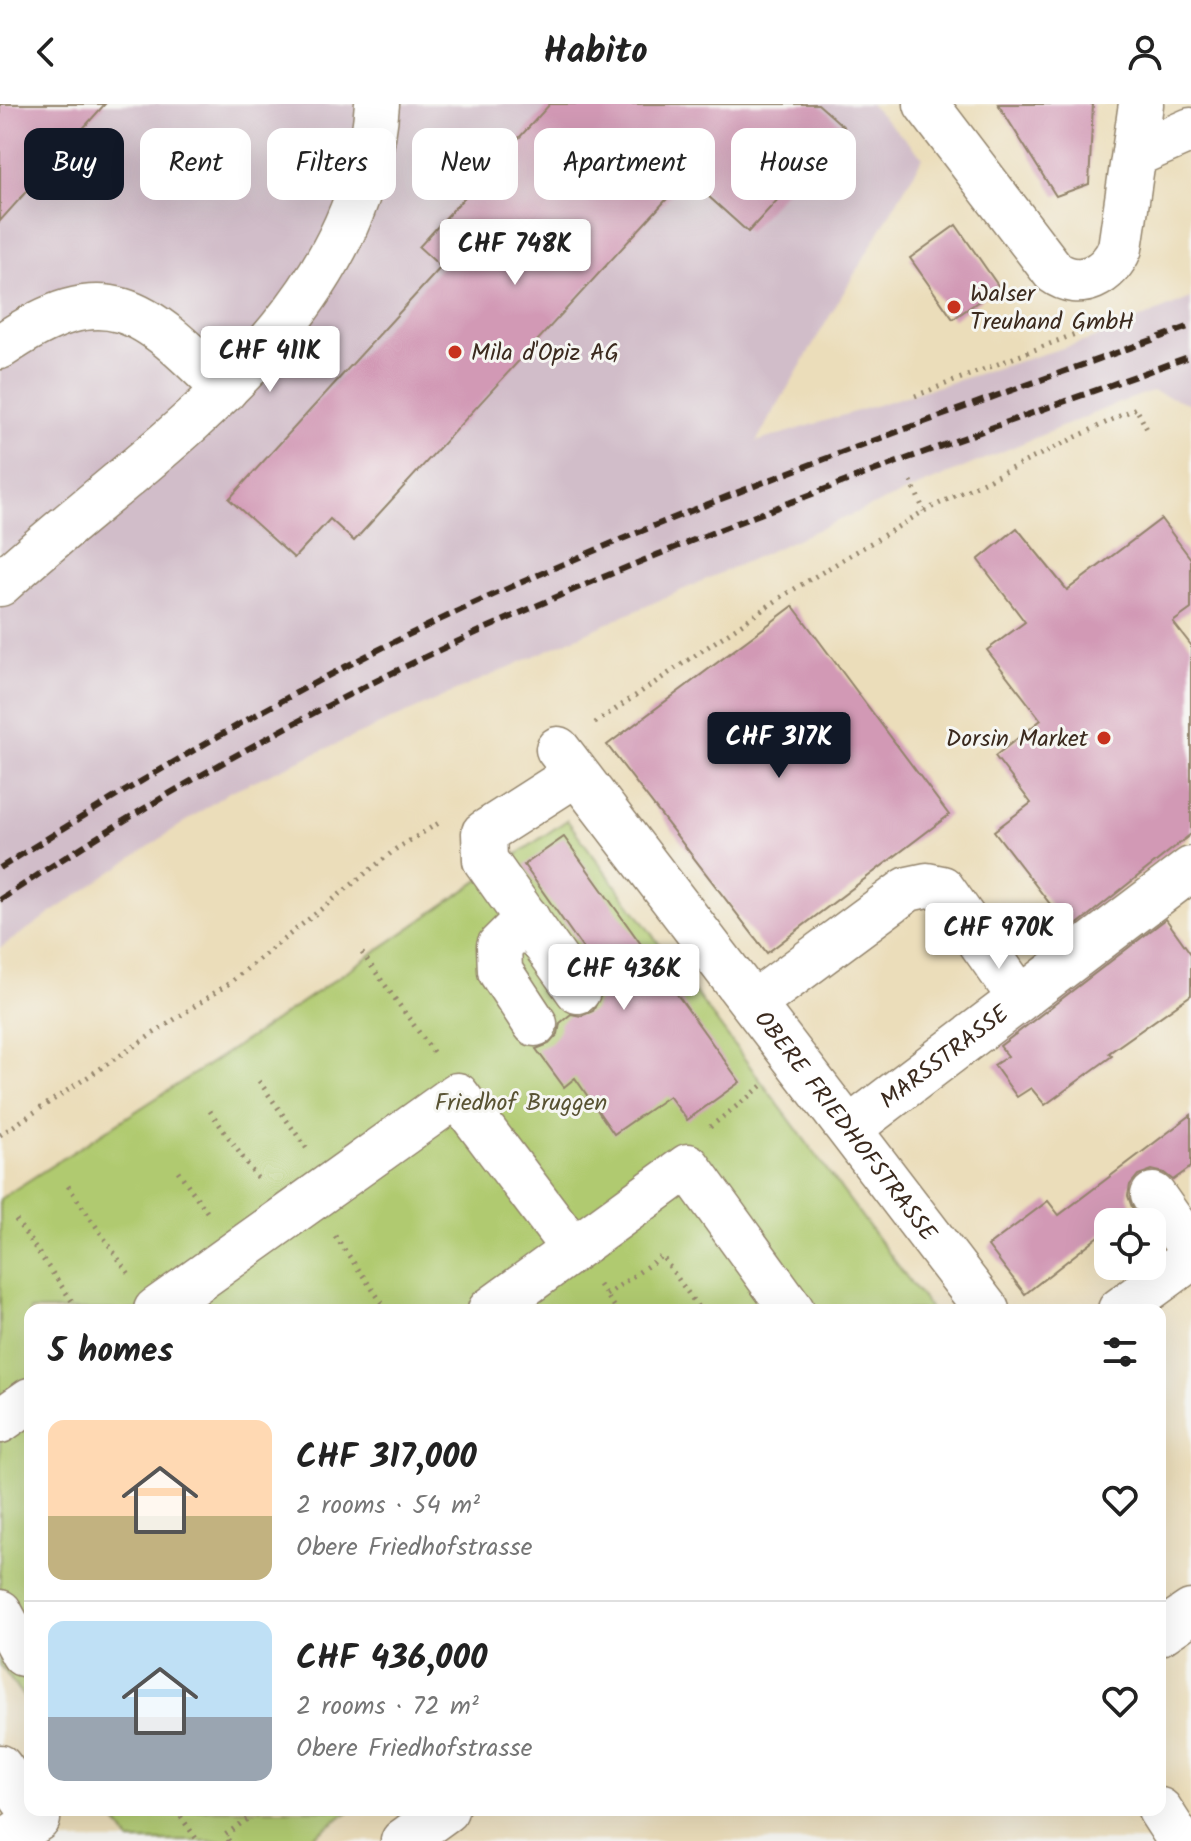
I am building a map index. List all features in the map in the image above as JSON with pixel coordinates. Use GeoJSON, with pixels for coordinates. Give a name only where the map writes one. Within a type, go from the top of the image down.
{"type":"FeatureCollection","features":[{"type":"Feature","properties":{"kind":"street"},"geometry":{"type":"LineString","coordinates":[[0,584],[225,390],[281,330],[339,246],[359,197],[377,104]]}},
{"type":"Feature","properties":{"kind":"street"},"geometry":{"type":"LineString","coordinates":[[926,104],[1054,272],[1085,298],[1116,259],[1141,104]]}},
{"type":"Feature","properties":{"kind":"street"},"geometry":{"type":"LineString","coordinates":[[1134,155],[1191,130]]}},
{"type":"Feature","properties":{"kind":"street"},"geometry":{"type":"LineString","coordinates":[[0,347],[60,311],[86,306],[113,307],[151,323],[225,390]]}},
{"type":"Feature","properties":{"kind":"street","name":"OBERE FRIEDHOFSTRASSE"},"geometry":{"type":"LineString","coordinates":[[527,918],[485,860],[484,833],[567,761],[982,1304]]}},
{"type":"Feature","properties":{"kind":"street","name":"MARSSTRASSE"},"geometry":{"type":"LineString","coordinates":[[850,1128],[1191,869]]}},
{"type":"Feature","properties":{"kind":"street"},"geometry":{"type":"LineString","coordinates":[[754,1003],[908,889],[927,885],[942,888],[1020,998]]}},
{"type":"Feature","properties":{"kind":"street"},"geometry":{"type":"LineString","coordinates":[[535,1024],[500,971],[499,946],[527,918],[578,991]]}},
{"type":"Feature","properties":{"kind":"street"},"geometry":{"type":"LineString","coordinates":[[146,1298],[236,1252],[457,1095],[573,1249]]}},
{"type":"Feature","properties":{"kind":"street"},"geometry":{"type":"LineString","coordinates":[[498,1304],[688,1166],[788,1304]]}},
{"type":"Feature","properties":{"kind":"street"},"geometry":{"type":"LineString","coordinates":[[1153,1195],[1191,1249]]}},
{"type":"Feature","properties":{"kind":"street"},"geometry":{"type":"LineString","coordinates":[[1128,1304],[1191,1258]]}},
{"type":"Feature","properties":{"kind":"street"},"geometry":{"type":"LineString","coordinates":[[0,1421],[24,1404]]}},
{"type":"Feature","properties":{"kind":"street"},"geometry":{"type":"LineString","coordinates":[[0,1612],[18,1657]]}},
{"type":"Feature","properties":{"kind":"street"},"geometry":{"type":"LineString","coordinates":[[1166,1629],[1191,1612]]}},
{"type":"Feature","properties":{"kind":"street"},"geometry":{"type":"LineString","coordinates":[[0,1767],[24,1811]]}},
{"type":"Feature","properties":{"kind":"street"},"geometry":{"type":"LineString","coordinates":[[403,1841],[438,1816]]}},
{"type":"Feature","properties":{"kind":"street"},"geometry":{"type":"LineString","coordinates":[[1164,1816],[1180,1841]]}},
{"type":"Feature","properties":{"kind":"path"},"geometry":{"type":"LineString","coordinates":[[915,396],[1088,329],[1085,298]]}},
{"type":"Feature","properties":{"kind":"path"},"geometry":{"type":"LineString","coordinates":[[911,481],[924,511]]}},
{"type":"Feature","properties":{"kind":"path"},"geometry":{"type":"LineString","coordinates":[[362,953],[452,1078],[457,1095]]}},
{"type":"Feature","properties":{"kind":"path"},"geometry":{"type":"LineString","coordinates":[[688,1166],[699,1136],[797,1059]]}},
{"type":"Feature","properties":{"kind":"path"},"geometry":{"type":"LineString","coordinates":[[259,1081],[309,1202]]}},
{"type":"Feature","properties":{"kind":"path"},"geometry":{"type":"LineString","coordinates":[[210,1111],[309,1202],[383,1304]]}},
{"type":"Feature","properties":{"kind":"path"},"geometry":{"type":"LineString","coordinates":[[178,1171],[236,1252]]}},
{"type":"Feature","properties":{"kind":"path"},"geometry":{"type":"LineString","coordinates":[[68,1186],[146,1298]]}},
{"type":"Feature","properties":{"kind":"path"},"geometry":{"type":"LineString","coordinates":[[16,1220],[74,1304]]}},
{"type":"Feature","properties":{"kind":"path"},"geometry":{"type":"LineString","coordinates":[[606,1295],[662,1256],[696,1304]]}},
{"type":"Feature","properties":{"kind":"path"},"geometry":{"type":"LineString","coordinates":[[180,1816],[198,1841]]}},
{"type":"Feature","properties":{"kind":"path"},"geometry":{"type":"LineString","coordinates":[[229,1841],[225,1835],[252,1816]]}},
{"type":"Feature","properties":{"kind":"shaded area"},"geometry":{"type":"Polygon","coordinates":[[[0,104],[870,104],[923,157],[756,442],[1089,340],[1191,298],[1191,404],[1152,391],[1116,404],[846,517],[229,792],[0,948],[0,104]]]}},
{"type":"Feature","properties":{"kind":"green space","name":"Friedhof Bruggen"},"geometry":{"type":"Polygon","coordinates":[[[567,820],[927,1304],[24,1304],[24,1698],[0,1665],[0,1199],[254,1035],[567,820]]]}},
{"type":"Feature","properties":{"kind":"green space"},"geometry":{"type":"Polygon","coordinates":[[[111,1816],[342,1816],[307,1841],[130,1841],[111,1816]]]}},
{"type":"Feature","properties":{"kind":"building"},"geometry":{"type":"Polygon","coordinates":[[[0,104],[105,104],[83,128],[24,128],[24,194],[0,221],[0,104]]]}},
{"type":"Feature","properties":{"kind":"building"},"geometry":{"type":"Polygon","coordinates":[[[550,104],[818,104],[844,127],[731,128],[731,200],[777,200],[748,232],[713,200],[715,200],[715,128],[534,128],[534,200],[666,200],[354,541],[330,519],[294,558],[229,499],[441,267],[419,247],[462,200],[518,200],[518,139],[550,104]]]}},
{"type":"Feature","properties":{"kind":"building"},"geometry":{"type":"Polygon","coordinates":[[[998,104],[1093,104],[1089,184],[1056,196],[998,104]]]}},
{"type":"Feature","properties":{"kind":"building"},"geometry":{"type":"Polygon","coordinates":[[[956,225],[999,287],[953,319],[910,258],[956,225]]]}},
{"type":"Feature","properties":{"kind":"building","name":"Dorsin Market"},"geometry":{"type":"Polygon","coordinates":[[[1161,519],[1191,559],[1191,609],[1173,622],[1191,645],[1191,834],[1070,930],[994,831],[1031,803],[995,756],[1041,720],[987,650],[1025,622],[978,560],[1017,528],[1067,590],[1161,519]]]}},
{"type":"Feature","properties":{"kind":"building"},"geometry":{"type":"Polygon","coordinates":[[[793,606],[949,815],[767,953],[607,745],[793,606]]]}},
{"type":"Feature","properties":{"kind":"building"},"geometry":{"type":"Polygon","coordinates":[[[564,837],[740,1082],[687,1120],[669,1096],[614,1134],[575,1078],[564,1087],[536,1049],[549,1044],[558,1034],[560,1023],[571,1014],[581,1016],[593,1011],[602,992],[610,987],[524,865],[564,837]]]}},
{"type":"Feature","properties":{"kind":"building"},"geometry":{"type":"Polygon","coordinates":[[[1166,919],[1191,954],[1191,995],[1109,1053],[1112,1056],[1045,1105],[1031,1088],[1017,1097],[994,1065],[1008,1056],[1000,1046],[1166,919]]]}},
{"type":"Feature","properties":{"kind":"building"},"geometry":{"type":"Polygon","coordinates":[[[1191,1115],[1191,1167],[1173,1180],[1164,1173],[1152,1170],[1138,1175],[1130,1185],[1128,1196],[1132,1208],[1094,1208],[1094,1240],[1025,1294],[988,1246],[1048,1201],[1059,1215],[1191,1115]]]}},
{"type":"Feature","properties":{"kind":"railway"},"geometry":{"type":"LineString","coordinates":[[0,868],[251,718],[354,662],[502,591],[794,470],[1191,326]]}},
{"type":"Feature","properties":{"kind":"railway"},"geometry":{"type":"LineString","coordinates":[[0,900],[112,828],[228,760],[345,697],[465,638],[734,524],[1191,356]]}},
{"type":"Feature","properties":{"kind":"place","name":"Walser Treuhand GmbH"},"geometry":{"type":"Point","coordinates":[954,307]}},
{"type":"Feature","properties":{"kind":"place","name":"Mila d'Opiz AG"},"geometry":{"type":"Point","coordinates":[455,352]}},
{"type":"Feature","properties":{"kind":"place","name":"Dorsin Market"},"geometry":{"type":"Point","coordinates":[1104,738]}}]}
